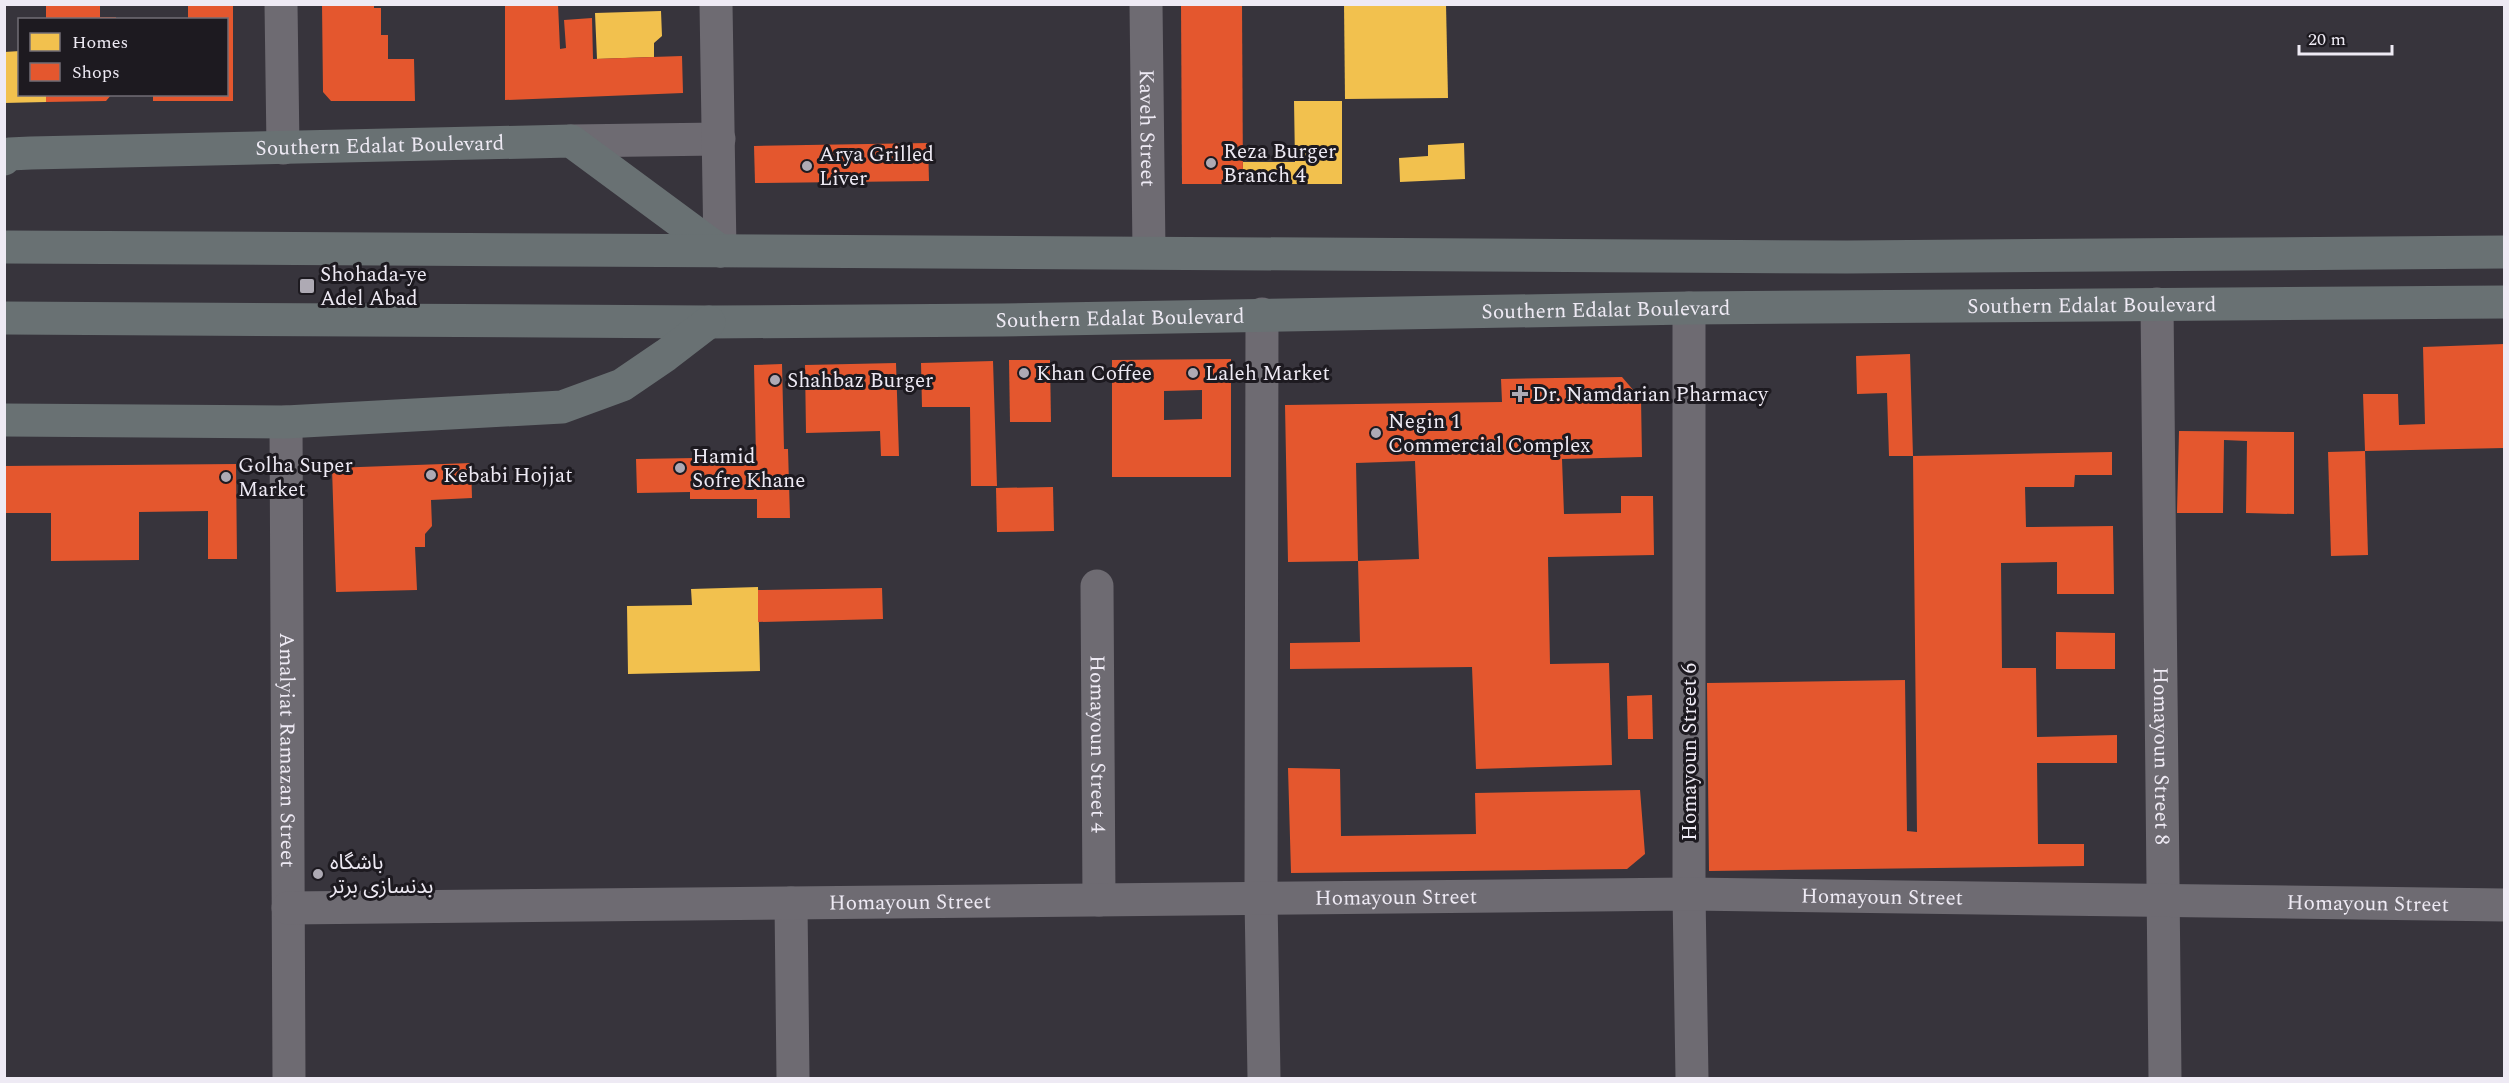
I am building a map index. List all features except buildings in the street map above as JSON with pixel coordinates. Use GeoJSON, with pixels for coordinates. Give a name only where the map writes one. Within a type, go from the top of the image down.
{"type":"FeatureCollection","features":[{"type":"Feature","properties":{"kind":"main road","name":"Southern Edalat Boulevard"},"geometry":{"type":"LineString","coordinates":[[6,156],[571,141]]}},
{"type":"Feature","properties":{"kind":"main road"},"geometry":{"type":"LineString","coordinates":[[571,141],[720,251]]}},
{"type":"Feature","properties":{"kind":"main road"},"geometry":{"type":"LineString","coordinates":[[4,247],[1847,256],[2505,252]]}},
{"type":"Feature","properties":{"kind":"main road"},"geometry":{"type":"LineString","coordinates":[[1847,256],[1848,307]]}},
{"type":"Feature","properties":{"kind":"main road","name":"Southern Edalat Boulevard"},"geometry":{"type":"LineString","coordinates":[[4,318],[709,322],[1013,320],[1689,308],[2098,307],[2157,304],[2505,302]]}},
{"type":"Feature","properties":{"kind":"main road"},"geometry":{"type":"LineString","coordinates":[[4,420],[286,422],[562,407],[622,385],[709,322]]}},
{"type":"Feature","properties":{"kind":"street"},"geometry":{"type":"LineString","coordinates":[[281,4],[283,148]]}},
{"type":"Feature","properties":{"kind":"street"},"geometry":{"type":"LineString","coordinates":[[716,4],[720,251]]}},
{"type":"Feature","properties":{"kind":"street","name":"Kaveh Street"},"geometry":{"type":"LineString","coordinates":[[1146,4],[1149,251]]}},
{"type":"Feature","properties":{"kind":"street"},"geometry":{"type":"LineString","coordinates":[[571,141],[719,139]]}},
{"type":"Feature","properties":{"kind":"street","name":"Homayoun Street 8"},"geometry":{"type":"LineString","coordinates":[[2157,304],[2165,1078]]}},
{"type":"Feature","properties":{"kind":"street","name":"Homayoun Street 6"},"geometry":{"type":"LineString","coordinates":[[1689,308],[1689,894],[1692,1078]]}},
{"type":"Feature","properties":{"kind":"street"},"geometry":{"type":"LineString","coordinates":[[1262,314],[1264,1078]]}},
{"type":"Feature","properties":{"kind":"street","name":"Amalyiat Ramazan Street"},"geometry":{"type":"LineString","coordinates":[[286,422],[289,1078]]}},
{"type":"Feature","properties":{"kind":"street","name":"Homayoun Street 4"},"geometry":{"type":"LineString","coordinates":[[1097,586],[1099,900]]}},
{"type":"Feature","properties":{"kind":"street","name":"Homayoun Street"},"geometry":{"type":"LineString","coordinates":[[288,908],[1689,894],[2505,905]]}},
{"type":"Feature","properties":{"kind":"street"},"geometry":{"type":"LineString","coordinates":[[791,903],[793,1078]]}},
{"type":"Feature","properties":{"kind":"place","name":"Reza Burger Branch 4"},"geometry":{"type":"Point","coordinates":[1211,163]}},
{"type":"Feature","properties":{"kind":"place","name":"Arya Grilled Liver"},"geometry":{"type":"Point","coordinates":[807,166]}},
{"type":"Feature","properties":{"kind":"place","name":"Shohada-ye Adel Abad"},"geometry":{"type":"Point","coordinates":[307,286]}},
{"type":"Feature","properties":{"kind":"place","name":"Khan Coffee"},"geometry":{"type":"Point","coordinates":[1024,373]}},
{"type":"Feature","properties":{"kind":"place","name":"Laleh Market"},"geometry":{"type":"Point","coordinates":[1193,373]}},
{"type":"Feature","properties":{"kind":"place","name":"Shahbaz Burger"},"geometry":{"type":"Point","coordinates":[775,380]}},
{"type":"Feature","properties":{"kind":"place","name":"Dr. Namdarian Pharmacy"},"geometry":{"type":"Point","coordinates":[1520,394]}},
{"type":"Feature","properties":{"kind":"place","name":"Negin 1 Commercial Complex"},"geometry":{"type":"Point","coordinates":[1376,433]}},
{"type":"Feature","properties":{"kind":"place","name":"Hamid Sofre Khane"},"geometry":{"type":"Point","coordinates":[680,468]}},
{"type":"Feature","properties":{"kind":"place","name":"Kebabi Hojjat"},"geometry":{"type":"Point","coordinates":[431,475]}},
{"type":"Feature","properties":{"kind":"place","name":"Golha Super Market"},"geometry":{"type":"Point","coordinates":[226,477]}},
{"type":"Feature","properties":{"kind":"place","name":"باشگاه بدنسازی برتر"},"geometry":{"type":"Point","coordinates":[318,874]}}]}
